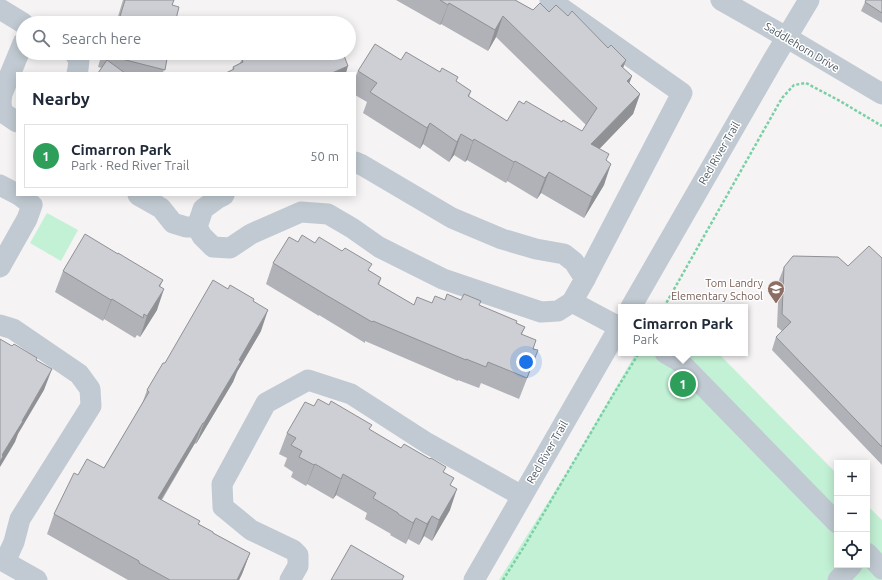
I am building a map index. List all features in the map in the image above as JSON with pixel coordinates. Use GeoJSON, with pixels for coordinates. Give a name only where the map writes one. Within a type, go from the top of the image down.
{"type":"FeatureCollection","features":[{"type":"Feature","properties":{"kind":"street"},"geometry":{"type":"LineString","coordinates":[[222,196],[202,209],[197,227],[202,236],[213,247],[230,248],[252,234],[301,212],[328,214],[352,228],[379,247],[443,279],[542,312],[558,311],[572,302],[682,93],[550,0]]}},
{"type":"Feature","properties":{"kind":"street","name":"Saddlehorn Drive"},"geometry":{"type":"LineString","coordinates":[[721,0],[882,94]]}},
{"type":"Feature","properties":{"kind":"street","name":"Red River Trail"},"geometry":{"type":"LineString","coordinates":[[633,304],[809,0]]}},
{"type":"Feature","properties":{"kind":"street"},"geometry":{"type":"LineString","coordinates":[[0,8],[16,18]]}},
{"type":"Feature","properties":{"kind":"street"},"geometry":{"type":"LineString","coordinates":[[16,60],[2,94],[1,102],[2,112],[16,121]]}},
{"type":"Feature","properties":{"kind":"street"},"geometry":{"type":"LineString","coordinates":[[77,72],[79,60]]}},
{"type":"Feature","properties":{"kind":"street"},"geometry":{"type":"LineString","coordinates":[[356,162],[452,218],[502,238],[536,249],[564,254],[574,262],[585,279]]}},
{"type":"Feature","properties":{"kind":"street"},"geometry":{"type":"LineString","coordinates":[[0,185],[16,194]]}},
{"type":"Feature","properties":{"kind":"street"},"geometry":{"type":"LineString","coordinates":[[0,265],[27,219],[32,205],[19,196]]}},
{"type":"Feature","properties":{"kind":"street"},"geometry":{"type":"LineString","coordinates":[[140,196],[161,208],[173,223],[186,227],[197,227]]}},
{"type":"Feature","properties":{"kind":"street"},"geometry":{"type":"LineString","coordinates":[[572,302],[618,325]]}},
{"type":"Feature","properties":{"kind":"street"},"geometry":{"type":"LineString","coordinates":[[0,325],[13,329],[79,374],[90,389],[91,406],[20,518],[14,542],[2,567],[37,580]]}},
{"type":"Feature","properties":{"kind":"street","name":"Red River Trail"},"geometry":{"type":"LineString","coordinates":[[479,578],[522,496],[618,329]]}},
{"type":"Feature","properties":{"kind":"street"},"geometry":{"type":"LineString","coordinates":[[670,356],[679,361],[834,519]]}},
{"type":"Feature","properties":{"kind":"street"},"geometry":{"type":"LineString","coordinates":[[290,580],[298,566],[298,555],[293,550],[251,530],[223,507],[222,484],[266,403],[308,380],[351,394],[427,443],[522,496]]}},
{"type":"Feature","properties":{"kind":"street"},"geometry":{"type":"LineString","coordinates":[[870,556],[882,569]]}},
{"type":"Feature","properties":{"kind":"street"},"geometry":{"type":"LineString","coordinates":[[838,580],[849,568]]}},
{"type":"Feature","properties":{"kind":"path"},"geometry":{"type":"LineString","coordinates":[[666,304],[782,98],[794,85],[806,82],[882,126]]}},
{"type":"Feature","properties":{"kind":"path"},"geometry":{"type":"LineString","coordinates":[[503,580],[637,356]]}},
{"type":"Feature","properties":{"kind":"green space"},"geometry":{"type":"Polygon","coordinates":[[[47,213],[78,230],[61,261],[30,243],[47,213]]]}},
{"type":"Feature","properties":{"kind":"green space"},"geometry":{"type":"Polygon","coordinates":[[[634,356],[721,356],[834,471],[834,568],[870,568],[870,508],[882,520],[882,580],[499,580],[570,467],[634,356]]]}},
{"type":"Feature","properties":{"kind":"building"},"geometry":{"type":"Polygon","coordinates":[[[125,0],[174,0],[172,5],[179,7],[177,16],[120,16],[125,0]]]}},
{"type":"Feature","properties":{"kind":"building"},"geometry":{"type":"Polygon","coordinates":[[[440,0],[515,0],[533,10],[540,3],[549,12],[556,5],[568,16],[572,11],[608,48],[611,45],[626,60],[621,66],[632,76],[627,81],[640,94],[591,144],[609,154],[606,160],[611,164],[592,197],[549,172],[545,178],[474,139],[473,141],[461,134],[457,142],[430,123],[427,128],[370,92],[377,83],[358,71],[375,44],[401,60],[406,52],[440,72],[442,68],[458,77],[456,81],[471,91],[468,96],[507,121],[519,101],[524,104],[526,101],[562,122],[563,120],[582,131],[597,108],[503,16],[495,30],[449,3],[448,5],[440,0]]]}},
{"type":"Feature","properties":{"kind":"building"},"geometry":{"type":"Polygon","coordinates":[[[866,0],[882,0],[882,13],[865,2],[866,0]]]}},
{"type":"Feature","properties":{"kind":"building"},"geometry":{"type":"Polygon","coordinates":[[[107,60],[124,72],[99,72],[107,60]]]}},
{"type":"Feature","properties":{"kind":"building"},"geometry":{"type":"Polygon","coordinates":[[[126,60],[167,60],[165,70],[126,60]]]}},
{"type":"Feature","properties":{"kind":"building"},"geometry":{"type":"Polygon","coordinates":[[[242,60],[346,60],[348,66],[334,72],[228,72],[234,69],[233,67],[243,62],[242,60]]]}},
{"type":"Feature","properties":{"kind":"building"},"geometry":{"type":"Polygon","coordinates":[[[85,234],[163,280],[159,286],[164,289],[147,316],[144,314],[143,318],[63,271],[85,234]]]}},
{"type":"Feature","properties":{"kind":"building"},"geometry":{"type":"Polygon","coordinates":[[[302,235],[315,243],[319,237],[342,251],[345,248],[372,264],[368,270],[381,278],[378,284],[414,305],[417,297],[432,303],[435,296],[445,300],[447,294],[461,300],[464,294],[481,301],[479,305],[517,321],[516,323],[525,327],[521,334],[536,340],[533,349],[538,350],[527,378],[488,362],[486,367],[466,360],[373,321],[372,322],[273,263],[289,237],[298,242],[302,235]]]}},
{"type":"Feature","properties":{"kind":"building"},"geometry":{"type":"Polygon","coordinates":[[[869,246],[882,258],[882,447],[776,337],[791,322],[782,314],[784,267],[793,256],[838,257],[848,266],[869,246]]]}},
{"type":"Feature","properties":{"kind":"building"},"geometry":{"type":"Polygon","coordinates":[[[213,280],[228,289],[230,285],[254,299],[253,301],[268,310],[239,360],[241,361],[158,498],[200,521],[198,524],[213,533],[250,553],[237,580],[170,580],[54,514],[74,473],[78,475],[87,459],[104,468],[149,392],[147,390],[163,363],[165,363],[213,280]]]}},
{"type":"Feature","properties":{"kind":"building"},"geometry":{"type":"Polygon","coordinates":[[[0,339],[12,346],[14,344],[37,358],[36,360],[52,369],[2,455],[3,456],[0,462],[0,339]]]}},
{"type":"Feature","properties":{"kind":"building"},"geometry":{"type":"Polygon","coordinates":[[[318,399],[329,405],[331,401],[372,425],[369,429],[401,448],[404,444],[446,467],[443,472],[454,478],[450,485],[457,489],[439,520],[432,516],[427,524],[416,518],[413,523],[373,498],[376,493],[343,474],[341,479],[315,464],[314,465],[299,457],[302,451],[291,445],[296,438],[287,433],[305,402],[314,406],[318,399]]]}},
{"type":"Feature","properties":{"kind":"building"},"geometry":{"type":"Polygon","coordinates":[[[351,545],[404,576],[402,580],[331,580],[351,545]]]}},
{"type":"Feature","properties":{"kind":"place","name":"Tom Landry Elementary School"},"geometry":{"type":"Point","coordinates":[776,304]}},
{"type":"Feature","properties":{"kind":"place","name":"Cimarron Park"},"geometry":{"type":"Point","coordinates":[683,384]}}]}
